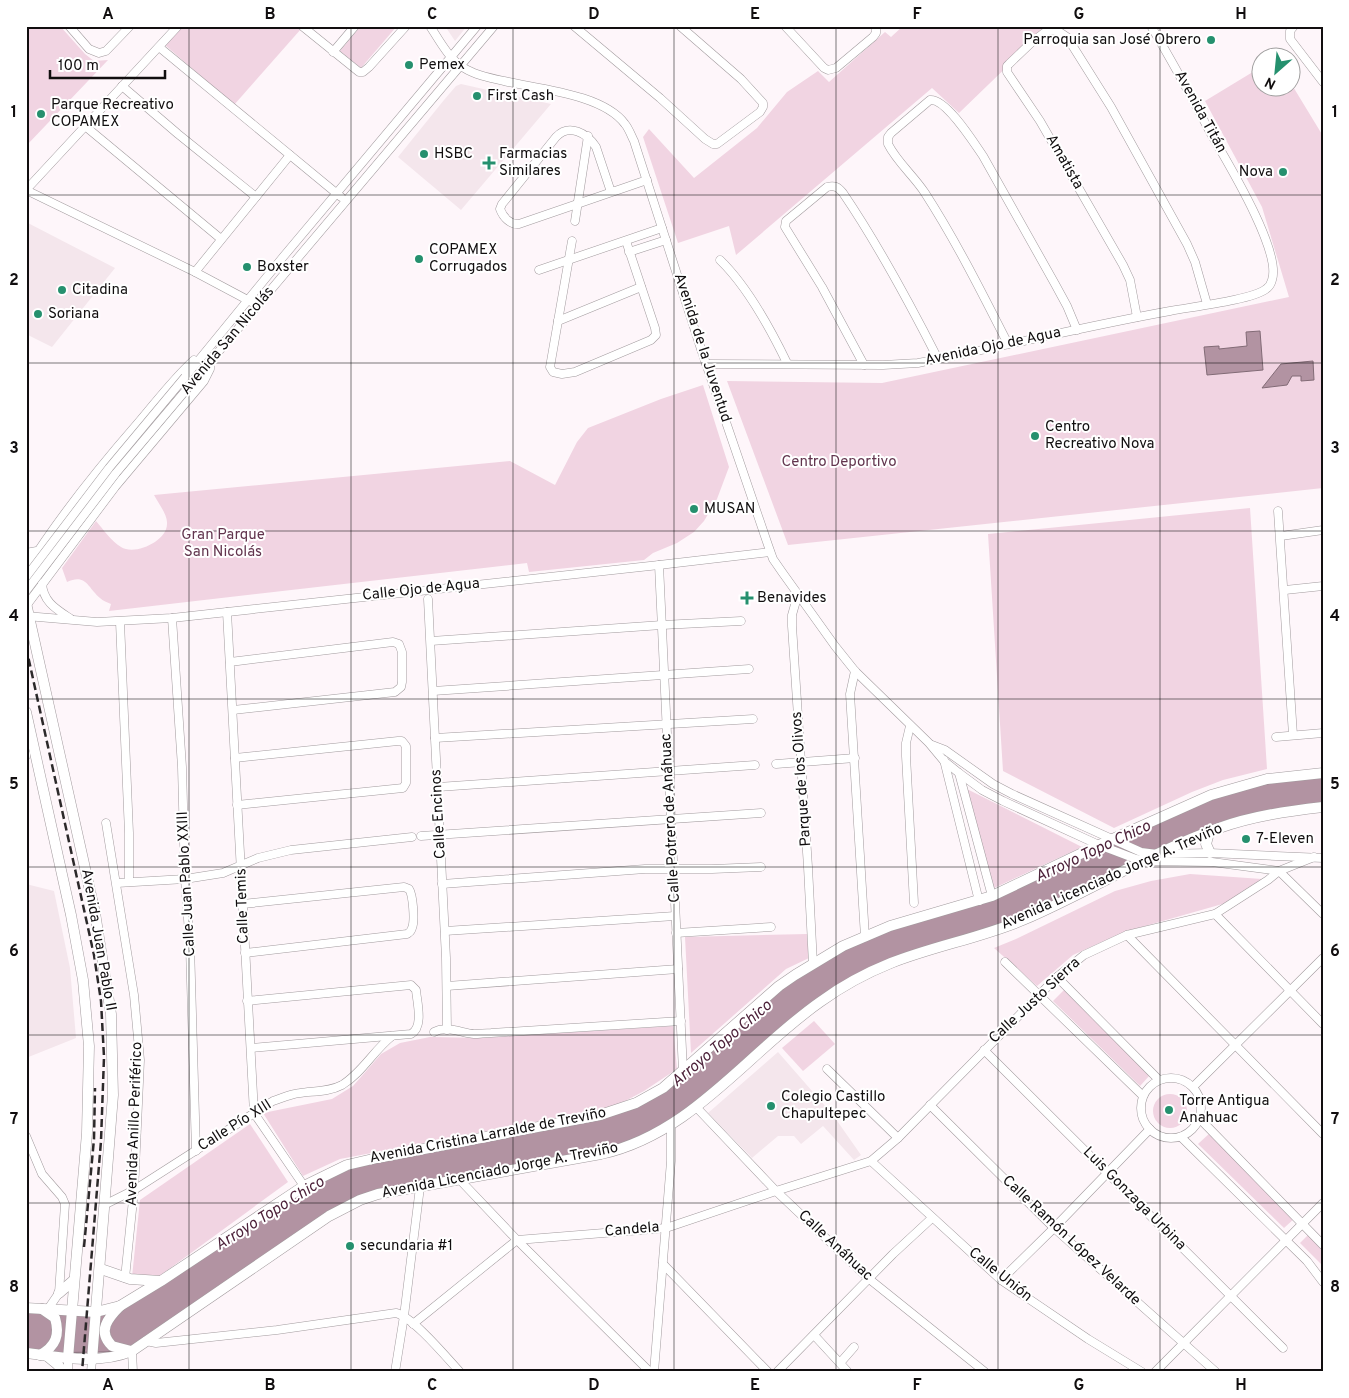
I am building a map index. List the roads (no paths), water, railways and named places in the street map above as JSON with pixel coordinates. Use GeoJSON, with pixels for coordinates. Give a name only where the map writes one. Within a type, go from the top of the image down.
{"type":"FeatureCollection","features":[{"type":"Feature","properties":{"kind":"main road"},"geometry":{"type":"LineString","coordinates":[[29,558],[37,552]]}},
{"type":"Feature","properties":{"kind":"main road","name":"Avenida Juan Pablo II"},"geometry":{"type":"LineString","coordinates":[[27,609],[95,913],[107,980],[112,1022],[113,1095],[106,1204],[92,1357]]}},
{"type":"Feature","properties":{"kind":"main road","name":"Avenida Juan Pablo II"},"geometry":{"type":"LineString","coordinates":[[26,712],[71,915],[83,980],[89,1046],[88,1115],[68,1355]]}},
{"type":"Feature","properties":{"kind":"main road","name":"Avenida Cristina Larralde de Treviño"},"geometry":{"type":"LineString","coordinates":[[27,1306],[71,1313],[96,1314],[116,1309],[304,1186],[333,1171],[358,1162],[608,1113],[648,1097],[683,1071],[779,986],[842,946],[890,926],[992,896],[1110,844],[1211,795],[1267,780],[1323,773]]}},
{"type":"Feature","properties":{"kind":"main road","name":"Avenida Licenciado Jorge A. Treviño"},"geometry":{"type":"LineString","coordinates":[[26,1353],[92,1357],[115,1356],[146,1341],[329,1216],[360,1200],[378,1194],[610,1152],[652,1136],[697,1108],[794,1022],[820,1002],[866,974],[1022,920],[1141,857],[1157,854],[1208,832],[1268,815],[1323,807]]}},
{"type":"Feature","properties":{"kind":"main road"},"geometry":{"type":"LineString","coordinates":[[1208,832],[1206,844],[1210,853]]}},
{"type":"Feature","properties":{"kind":"main road"},"geometry":{"type":"LineString","coordinates":[[100,1269],[138,1281],[161,1281]]}},
{"type":"Feature","properties":{"kind":"main road"},"geometry":{"type":"LineString","coordinates":[[59,1293],[74,1280]]}},
{"type":"Feature","properties":{"kind":"main road"},"geometry":{"type":"LineString","coordinates":[[116,1309],[106,1323],[104,1334],[112,1346],[127,1350]]}},
{"type":"Feature","properties":{"kind":"main road"},"geometry":{"type":"LineString","coordinates":[[47,1310],[55,1318],[58,1333],[56,1340],[45,1354],[58,1365],[62,1372]]}},
{"type":"Feature","properties":{"kind":"street"},"geometry":{"type":"LineString","coordinates":[[69,26],[89,49],[99,53],[106,51],[130,26]]}},
{"type":"Feature","properties":{"kind":"street"},"geometry":{"type":"LineString","coordinates":[[178,26],[26,190],[195,272],[257,305]]}},
{"type":"Feature","properties":{"kind":"street"},"geometry":{"type":"LineString","coordinates":[[302,26],[356,70],[363,72],[369,68],[406,26]]}},
{"type":"Feature","properties":{"kind":"street"},"geometry":{"type":"LineString","coordinates":[[333,52],[355,26]]}},
{"type":"Feature","properties":{"kind":"street","name":"Avenida de la Juventud"},"geometry":{"type":"LineString","coordinates":[[430,26],[461,67],[491,78],[580,97],[608,109],[629,130],[770,552],[782,572],[855,671],[929,743],[944,761],[982,790],[1003,801],[1141,857]]}},
{"type":"Feature","properties":{"kind":"street","name":"Avenida San Nicolás"},"geometry":{"type":"LineString","coordinates":[[26,577],[109,468],[336,193],[477,26]]}},
{"type":"Feature","properties":{"kind":"street","name":"Avenida San Nicolás"},"geometry":{"type":"LineString","coordinates":[[26,591],[116,473],[494,26]]}},
{"type":"Feature","properties":{"kind":"street"},"geometry":{"type":"LineString","coordinates":[[574,26],[660,98],[705,139],[713,144],[720,142],[760,112],[763,107],[761,100],[741,79],[680,26]]}},
{"type":"Feature","properties":{"kind":"street"},"geometry":{"type":"LineString","coordinates":[[785,26],[828,70],[836,68],[868,42],[876,32],[876,26]]}},
{"type":"Feature","properties":{"kind":"street","name":"Avenida Titán"},"geometry":{"type":"LineString","coordinates":[[1151,26],[1252,207],[1273,265],[1274,276],[1272,283]]}},
{"type":"Feature","properties":{"kind":"street"},"geometry":{"type":"LineString","coordinates":[[1294,26],[1290,31],[1290,39],[1323,82]]}},
{"type":"Feature","properties":{"kind":"street","name":"Amatista"},"geometry":{"type":"LineString","coordinates":[[1137,317],[1130,280],[1040,121],[1007,72],[1007,66],[1032,42],[1048,30],[1058,30],[1066,37],[1111,107],[1180,229],[1195,262],[1207,304]]}},
{"type":"Feature","properties":{"kind":"street"},"geometry":{"type":"LineString","coordinates":[[159,47],[346,201]]}},
{"type":"Feature","properties":{"kind":"street"},"geometry":{"type":"LineString","coordinates":[[122,86],[256,197]]}},
{"type":"Feature","properties":{"kind":"street"},"geometry":{"type":"LineString","coordinates":[[1008,344],[924,191],[888,144],[888,137],[891,134],[925,104],[935,100],[940,102],[969,136],[983,156],[1067,306],[1077,330]]}},
{"type":"Feature","properties":{"kind":"street"},"geometry":{"type":"LineString","coordinates":[[85,126],[221,239]]}},
{"type":"Feature","properties":{"kind":"street"},"geometry":{"type":"LineString","coordinates":[[611,192],[596,147],[588,136],[577,131],[567,130],[559,134],[500,208],[509,221],[515,225],[647,180]]}},
{"type":"Feature","properties":{"kind":"street"},"geometry":{"type":"LineString","coordinates":[[575,221],[588,136]]}},
{"type":"Feature","properties":{"kind":"street"},"geometry":{"type":"LineString","coordinates":[[195,272],[290,155]]}},
{"type":"Feature","properties":{"kind":"street"},"geometry":{"type":"LineString","coordinates":[[864,365],[822,287],[785,227],[786,221],[828,187],[832,186],[839,188],[863,222],[914,311],[938,359]]}},
{"type":"Feature","properties":{"kind":"street"},"geometry":{"type":"LineString","coordinates":[[539,270],[662,228]]}},
{"type":"Feature","properties":{"kind":"street"},"geometry":{"type":"LineString","coordinates":[[630,252],[666,240]]}},
{"type":"Feature","properties":{"kind":"street"},"geometry":{"type":"LineString","coordinates":[[572,241],[550,363],[553,372],[562,374],[575,372],[651,340],[656,335],[656,328],[626,241]]}},
{"type":"Feature","properties":{"kind":"street"},"geometry":{"type":"LineString","coordinates":[[720,260],[744,290],[764,320],[787,364]]}},
{"type":"Feature","properties":{"kind":"street","name":"Avenida Ojo de Agua"},"geometry":{"type":"LineString","coordinates":[[706,364],[902,365],[1260,293],[1272,283]]}},
{"type":"Feature","properties":{"kind":"street"},"geometry":{"type":"LineString","coordinates":[[558,321],[641,288]]}},
{"type":"Feature","properties":{"kind":"street"},"geometry":{"type":"LineString","coordinates":[[37,552],[70,505],[112,453],[186,367],[202,356]]}},
{"type":"Feature","properties":{"kind":"street"},"geometry":{"type":"LineString","coordinates":[[27,609],[44,580],[115,487],[204,381],[210,369],[210,362]]}},
{"type":"Feature","properties":{"kind":"street"},"geometry":{"type":"LineString","coordinates":[[1278,511],[1293,735]]}},
{"type":"Feature","properties":{"kind":"street"},"geometry":{"type":"LineString","coordinates":[[1281,536],[1323,530]]}},
{"type":"Feature","properties":{"kind":"street","name":"Calle Ojo de Agua"},"geometry":{"type":"LineString","coordinates":[[27,609],[72,620],[120,622],[172,618],[770,552]]}},
{"type":"Feature","properties":{"kind":"street"},"geometry":{"type":"LineString","coordinates":[[29,558],[35,574],[44,580],[44,594],[50,604],[72,620]]}},
{"type":"Feature","properties":{"kind":"street"},"geometry":{"type":"LineString","coordinates":[[26,570],[29,558]]}},
{"type":"Feature","properties":{"kind":"street","name":"Calle Potrero de Anáhuac"},"geometry":{"type":"LineString","coordinates":[[659,565],[683,1071]]}},
{"type":"Feature","properties":{"kind":"street"},"geometry":{"type":"LineString","coordinates":[[1284,590],[1323,586]]}},
{"type":"Feature","properties":{"kind":"street","name":"Parque de los Olivos"},"geometry":{"type":"LineString","coordinates":[[798,594],[792,616],[792,626],[813,964]]}},
{"type":"Feature","properties":{"kind":"street","name":"Calle Encinos"},"geometry":{"type":"LineString","coordinates":[[428,599],[445,931],[447,1030]]}},
{"type":"Feature","properties":{"kind":"street","name":"Calle Temis"},"geometry":{"type":"LineString","coordinates":[[226,612],[242,866],[247,1001],[254,1112]]}},
{"type":"Feature","properties":{"kind":"street","name":"Calle Juan Pablo XXIII"},"geometry":{"type":"LineString","coordinates":[[172,618],[182,767],[196,1151]]}},
{"type":"Feature","properties":{"kind":"street"},"geometry":{"type":"LineString","coordinates":[[430,641],[741,621]]}},
{"type":"Feature","properties":{"kind":"street"},"geometry":{"type":"LineString","coordinates":[[120,622],[129,833],[129,881]]}},
{"type":"Feature","properties":{"kind":"street"},"geometry":{"type":"LineString","coordinates":[[230,662],[393,642],[399,644],[402,652],[401,687],[396,692],[233,710]]}},
{"type":"Feature","properties":{"kind":"street"},"geometry":{"type":"LineString","coordinates":[[433,691],[749,669]]}},
{"type":"Feature","properties":{"kind":"street"},"geometry":{"type":"LineString","coordinates":[[855,671],[850,694],[865,937]]}},
{"type":"Feature","properties":{"kind":"street"},"geometry":{"type":"LineString","coordinates":[[435,738],[753,719]]}},
{"type":"Feature","properties":{"kind":"street"},"geometry":{"type":"LineString","coordinates":[[910,726],[906,743],[906,756],[914,903]]}},
{"type":"Feature","properties":{"kind":"street"},"geometry":{"type":"LineString","coordinates":[[1276,737],[1323,733]]}},
{"type":"Feature","properties":{"kind":"street"},"geometry":{"type":"LineString","coordinates":[[235,758],[337,746],[402,741],[406,746],[406,783],[403,788],[237,805]]}},
{"type":"Feature","properties":{"kind":"street","name":"Avenida de la Juventud"},"geometry":{"type":"LineString","coordinates":[[929,743],[944,750],[993,784],[1110,844],[1141,857]]}},
{"type":"Feature","properties":{"kind":"street"},"geometry":{"type":"LineString","coordinates":[[944,750],[944,761],[979,901]]}},
{"type":"Feature","properties":{"kind":"street"},"geometry":{"type":"LineString","coordinates":[[776,764],[855,758]]}},
{"type":"Feature","properties":{"kind":"street"},"geometry":{"type":"LineString","coordinates":[[438,787],[755,765]]}},
{"type":"Feature","properties":{"kind":"street"},"geometry":{"type":"LineString","coordinates":[[959,773],[992,896]]}},
{"type":"Feature","properties":{"kind":"street"},"geometry":{"type":"LineString","coordinates":[[420,836],[761,813]]}},
{"type":"Feature","properties":{"kind":"street","name":"Avenida Anillo Periférico"},"geometry":{"type":"LineString","coordinates":[[106,823],[117,882],[139,1034],[139,1100],[134,1190],[125,1278]]}},
{"type":"Feature","properties":{"kind":"street"},"geometry":{"type":"LineString","coordinates":[[117,882],[185,879],[223,873],[258,858],[290,850],[412,837]]}},
{"type":"Feature","properties":{"kind":"street"},"geometry":{"type":"LineString","coordinates":[[1157,854],[1210,853],[1323,858]]}},
{"type":"Feature","properties":{"kind":"street"},"geometry":{"type":"LineString","coordinates":[[1141,857],[1212,862],[1279,871],[1323,914]]}},
{"type":"Feature","properties":{"kind":"street","name":"Calle Justo Sierra"},"geometry":{"type":"LineString","coordinates":[[871,1161],[898,1138],[1057,977],[1084,955],[1127,935],[1215,914],[1279,871],[1314,857]]}},
{"type":"Feature","properties":{"kind":"street"},"geometry":{"type":"LineString","coordinates":[[442,884],[644,869],[761,867]]}},
{"type":"Feature","properties":{"kind":"street"},"geometry":{"type":"LineString","coordinates":[[243,904],[404,887],[409,889],[412,894],[413,926],[410,932],[403,935],[245,953]]}},
{"type":"Feature","properties":{"kind":"street"},"geometry":{"type":"LineString","coordinates":[[1215,914],[1323,1024]]}},
{"type":"Feature","properties":{"kind":"street"},"geometry":{"type":"LineString","coordinates":[[445,931],[676,916]]}},
{"type":"Feature","properties":{"kind":"street"},"geometry":{"type":"LineString","coordinates":[[676,933],[771,927]]}},
{"type":"Feature","properties":{"kind":"street"},"geometry":{"type":"LineString","coordinates":[[1127,935],[1323,1134]]}},
{"type":"Feature","properties":{"kind":"street"},"geometry":{"type":"LineString","coordinates":[[1193,1086],[1323,958]]}},
{"type":"Feature","properties":{"kind":"street"},"geometry":{"type":"LineString","coordinates":[[1005,962],[1144,1096]]}},
{"type":"Feature","properties":{"kind":"street"},"geometry":{"type":"LineString","coordinates":[[447,986],[678,969]]}},
{"type":"Feature","properties":{"kind":"street"},"geometry":{"type":"LineString","coordinates":[[1057,977],[1159,1080]]}},
{"type":"Feature","properties":{"kind":"street","name":"Calle Pío XIII"},"geometry":{"type":"LineString","coordinates":[[106,1204],[134,1190],[254,1112],[283,1097],[297,1093],[334,1089],[354,1075],[380,1046],[394,1036],[411,1034],[416,1031],[418,1026],[416,990],[413,986],[351,990],[247,1001]]}},
{"type":"Feature","properties":{"kind":"street"},"geometry":{"type":"LineString","coordinates":[[434,1032],[447,1030],[474,1034],[681,1021]]}},
{"type":"Feature","properties":{"kind":"street"},"geometry":{"type":"LineString","coordinates":[[251,1048],[394,1036]]}},
{"type":"Feature","properties":{"kind":"street","name":"Luis Gonzaga Urbina"},"geometry":{"type":"LineString","coordinates":[[984,1050],[1283,1348]]}},
{"type":"Feature","properties":{"kind":"street"},"geometry":{"type":"LineString","coordinates":[[827,1069],[898,1138]]}},
{"type":"Feature","properties":{"kind":"street"},"geometry":{"type":"LineString","coordinates":[[1177,1078],[1193,1086],[1201,1102],[1202,1111],[1200,1119],[1192,1130],[1181,1136],[1164,1137],[1150,1129],[1144,1122],[1141,1104],[1150,1086],[1159,1080],[1177,1078]]}},
{"type":"Feature","properties":{"kind":"street","name":"Calle Ramón López Velarde"},"geometry":{"type":"LineString","coordinates":[[930,1105],[1054,1228],[1216,1372]]}},
{"type":"Feature","properties":{"kind":"street","name":"Calle Anáhuac"},"geometry":{"type":"LineString","coordinates":[[697,1108],[776,1191],[868,1278],[985,1372]]}},
{"type":"Feature","properties":{"kind":"street"},"geometry":{"type":"LineString","coordinates":[[254,1112],[304,1186]]}},
{"type":"Feature","properties":{"kind":"street"},"geometry":{"type":"LineString","coordinates":[[1200,1119],[1323,1245]]}},
{"type":"Feature","properties":{"kind":"street"},"geometry":{"type":"LineString","coordinates":[[654,1372],[671,1161],[671,1125]]}},
{"type":"Feature","properties":{"kind":"street"},"geometry":{"type":"LineString","coordinates":[[1001,1280],[1150,1129]]}},
{"type":"Feature","properties":{"kind":"street"},"geometry":{"type":"LineString","coordinates":[[26,1136],[42,1174],[65,1202],[59,1293],[47,1310]]}},
{"type":"Feature","properties":{"kind":"street"},"geometry":{"type":"LineString","coordinates":[[1181,1136],[1286,1240],[1323,1282]]}},
{"type":"Feature","properties":{"kind":"street","name":"Candela"},"geometry":{"type":"LineString","coordinates":[[516,1240],[666,1228],[871,1161]]}},
{"type":"Feature","properties":{"kind":"street","name":"Calle Unión"},"geometry":{"type":"LineString","coordinates":[[871,1161],[1001,1280],[1088,1339],[1142,1372]]}},
{"type":"Feature","properties":{"kind":"street"},"geometry":{"type":"LineString","coordinates":[[459,1179],[516,1240],[650,1372]]}},
{"type":"Feature","properties":{"kind":"street"},"geometry":{"type":"LineString","coordinates":[[395,1372],[420,1187]]}},
{"type":"Feature","properties":{"kind":"street"},"geometry":{"type":"LineString","coordinates":[[1155,1372],[1323,1203]]}},
{"type":"Feature","properties":{"kind":"street"},"geometry":{"type":"LineString","coordinates":[[777,1372],[868,1278],[932,1218]]}},
{"type":"Feature","properties":{"kind":"street"},"geometry":{"type":"LineString","coordinates":[[413,1324],[516,1240]]}},
{"type":"Feature","properties":{"kind":"street"},"geometry":{"type":"LineString","coordinates":[[663,1264],[768,1372]]}},
{"type":"Feature","properties":{"kind":"street"},"geometry":{"type":"LineString","coordinates":[[146,1341],[156,1343],[277,1330],[396,1313],[404,1316],[413,1324],[460,1372]]}},
{"type":"Feature","properties":{"kind":"street"},"geometry":{"type":"LineString","coordinates":[[814,1335],[848,1372]]}},
{"type":"Feature","properties":{"kind":"street"},"geometry":{"type":"LineString","coordinates":[[840,1363],[854,1347]]}},
{"type":"Feature","properties":{"kind":"street"},"geometry":{"type":"LineString","coordinates":[[127,1350],[133,1372]]}},
{"type":"Feature","properties":{"kind":"street","name":"Avenida Juan Pablo II"},"geometry":{"type":"LineString","coordinates":[[68,1355],[68,1372]]}},
{"type":"Feature","properties":{"kind":"street","name":"Avenida Juan Pablo II"},"geometry":{"type":"LineString","coordinates":[[91,1372],[92,1357]]}},
{"type":"Feature","properties":{"kind":"water"},"geometry":{"type":"Polygon","coordinates":[[[1260,331],[1263,370],[1207,375],[1204,347],[1219,346],[1219,349],[1247,346],[1246,332],[1260,331]]]}},
{"type":"Feature","properties":{"kind":"water"},"geometry":{"type":"Polygon","coordinates":[[[1313,361],[1314,380],[1301,381],[1301,376],[1292,376],[1287,385],[1262,388],[1281,364],[1313,361]]]}},
{"type":"Feature","properties":{"kind":"water","name":"Arroyo Topo Chico"},"geometry":{"type":"Polygon","coordinates":[[[1323,773],[1323,807],[1238,823],[1104,883],[843,987],[725,1083],[633,1144],[360,1200],[146,1341],[123,1350],[106,1352],[26,1353],[26,1307],[95,1317],[333,1171],[591,1117],[648,1097],[757,1006],[843,946],[979,901],[1211,795],[1323,773]]]}},
{"type":"Feature","properties":{"kind":"railway"},"geometry":{"type":"LineString","coordinates":[[26,647],[94,955],[101,1001],[104,1057],[101,1141],[82,1372]]}},
{"type":"Feature","properties":{"kind":"railway"},"geometry":{"type":"LineString","coordinates":[[84,1247],[94,1139],[95,1088]]}},
{"type":"Feature","properties":{"kind":"place","name":"Parroquia san José Obrero"},"geometry":{"type":"Point","coordinates":[1211,40]}},
{"type":"Feature","properties":{"kind":"place","name":"Pemex"},"geometry":{"type":"Point","coordinates":[409,65]}},
{"type":"Feature","properties":{"kind":"place","name":"First Cash"},"geometry":{"type":"Point","coordinates":[477,96]}},
{"type":"Feature","properties":{"kind":"place","name":"Parque Recreativo COPAMEX"},"geometry":{"type":"Point","coordinates":[41,114]}},
{"type":"Feature","properties":{"kind":"place","name":"HSBC"},"geometry":{"type":"Point","coordinates":[424,154]}},
{"type":"Feature","properties":{"kind":"place","name":"Farmacias Similares"},"geometry":{"type":"Point","coordinates":[489,163]}},
{"type":"Feature","properties":{"kind":"place","name":"Nova"},"geometry":{"type":"Point","coordinates":[1283,172]}},
{"type":"Feature","properties":{"kind":"place","name":"COPAMEX Corrugados"},"geometry":{"type":"Point","coordinates":[419,259]}},
{"type":"Feature","properties":{"kind":"place","name":"Boxster"},"geometry":{"type":"Point","coordinates":[247,267]}},
{"type":"Feature","properties":{"kind":"place","name":"Citadina"},"geometry":{"type":"Point","coordinates":[62,290]}},
{"type":"Feature","properties":{"kind":"place","name":"Soriana"},"geometry":{"type":"Point","coordinates":[38,314]}},
{"type":"Feature","properties":{"kind":"place","name":"Centro Recreativo Nova"},"geometry":{"type":"Point","coordinates":[1035,436]}},
{"type":"Feature","properties":{"kind":"place","name":"MUSAN"},"geometry":{"type":"Point","coordinates":[694,509]}},
{"type":"Feature","properties":{"kind":"place","name":"Benavides"},"geometry":{"type":"Point","coordinates":[747,598]}},
{"type":"Feature","properties":{"kind":"place","name":"7-Eleven"},"geometry":{"type":"Point","coordinates":[1246,839]}},
{"type":"Feature","properties":{"kind":"place","name":"Colegio Castillo Chapultepec"},"geometry":{"type":"Point","coordinates":[771,1106]}},
{"type":"Feature","properties":{"kind":"place","name":"Torre Antigua Anahuac"},"geometry":{"type":"Point","coordinates":[1169,1110]}},
{"type":"Feature","properties":{"kind":"place","name":"secundaria #1"},"geometry":{"type":"Point","coordinates":[350,1246]}},
{"type":"Feature","properties":{"kind":"park label","name":"Centro Deportivo"},"geometry":{"type":"Point","coordinates":[839,462]}},
{"type":"Feature","properties":{"kind":"park label","name":"Gran Parque San Nicolás"},"geometry":{"type":"Point","coordinates":[223,544]}}]}
